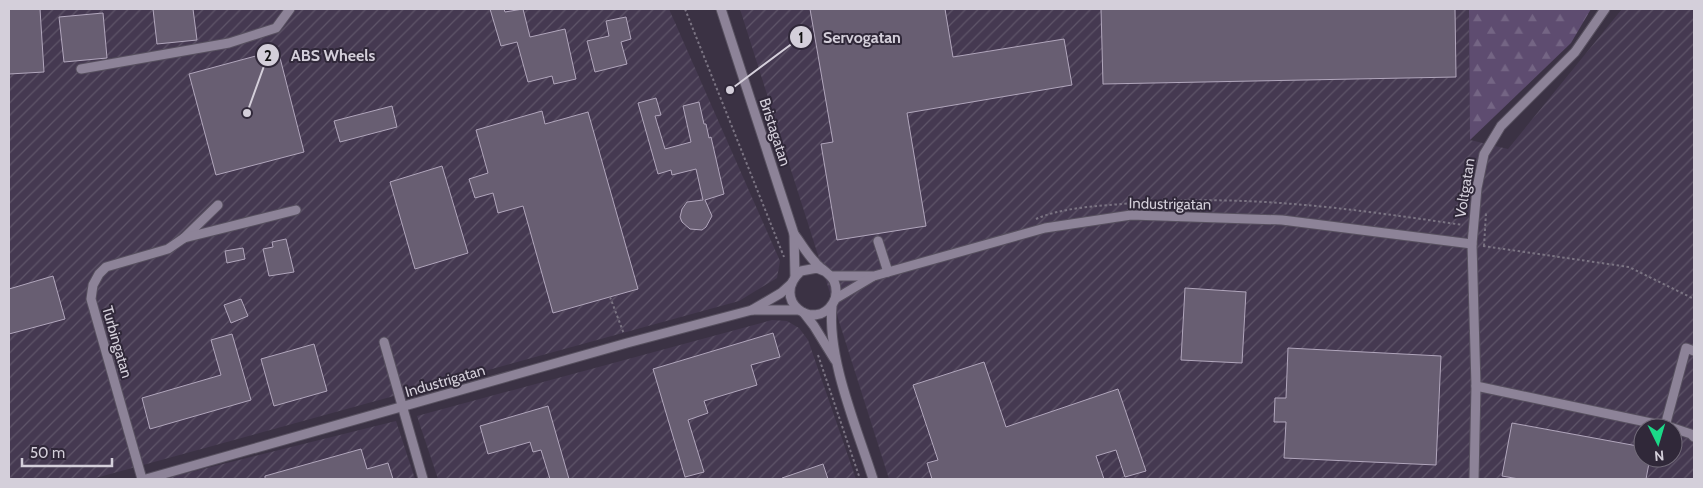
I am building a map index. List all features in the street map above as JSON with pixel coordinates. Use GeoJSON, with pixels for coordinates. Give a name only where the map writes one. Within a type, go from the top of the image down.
{"type":"FeatureCollection","features":[{"type":"Feature","properties":{"kind":"street"},"geometry":{"type":"LineString","coordinates":[[81,69],[229,43],[276,28],[290,9]]}},
{"type":"Feature","properties":{"kind":"street","name":"Bristagatan"},"geometry":{"type":"LineString","coordinates":[[721,9],[794,234],[814,262],[835,283],[830,320],[837,364],[872,479]]}},
{"type":"Feature","properties":{"kind":"street","name":"Voltgatan"},"geometry":{"type":"LineString","coordinates":[[1474,479],[1476,386],[1472,244],[1480,170],[1490,142],[1501,126],[1575,52],[1604,9]]}},
{"type":"Feature","properties":{"kind":"street","name":"Turbingatan"},"geometry":{"type":"LineString","coordinates":[[142,479],[91,299],[93,285],[99,274],[106,267],[168,249],[184,238],[218,204]]}},
{"type":"Feature","properties":{"kind":"street","name":"Turbingatan"},"geometry":{"type":"LineString","coordinates":[[184,238],[296,210]]}},
{"type":"Feature","properties":{"kind":"street","name":"Industrigatan"},"geometry":{"type":"LineString","coordinates":[[833,302],[874,276],[1044,228],[1131,215],[1282,220],[1472,244]]}},
{"type":"Feature","properties":{"kind":"street","name":"Bristagatan"},"geometry":{"type":"LineString","coordinates":[[794,234],[793,280],[790,298],[814,326],[837,364]]}},
{"type":"Feature","properties":{"kind":"street"},"geometry":{"type":"LineString","coordinates":[[878,241],[888,272]]}},
{"type":"Feature","properties":{"kind":"street"},"geometry":{"type":"LineString","coordinates":[[793,280],[808,268],[827,273]]}},
{"type":"Feature","properties":{"kind":"street","name":"Industrigatan"},"geometry":{"type":"LineString","coordinates":[[827,273],[874,276]]}},
{"type":"Feature","properties":{"kind":"street","name":"Industrigatan"},"geometry":{"type":"LineString","coordinates":[[146,479],[627,343],[752,310],[781,293],[793,280]]}},
{"type":"Feature","properties":{"kind":"street"},"geometry":{"type":"LineString","coordinates":[[801,312],[818,315],[833,302]]}},
{"type":"Feature","properties":{"kind":"street","name":"Industrigatan"},"geometry":{"type":"LineString","coordinates":[[752,310],[801,312]]}},
{"type":"Feature","properties":{"kind":"street"},"geometry":{"type":"LineString","coordinates":[[384,342],[423,479]]}},
{"type":"Feature","properties":{"kind":"street"},"geometry":{"type":"LineString","coordinates":[[1667,418],[1686,348],[1694,351]]}},
{"type":"Feature","properties":{"kind":"street"},"geometry":{"type":"LineString","coordinates":[[1476,386],[1633,419]]}},
{"type":"Feature","properties":{"kind":"street"},"geometry":{"type":"LineString","coordinates":[[1683,432],[1694,437]]}},
{"type":"Feature","properties":{"kind":"path"},"geometry":{"type":"LineString","coordinates":[[685,9],[785,264]]}},
{"type":"Feature","properties":{"kind":"path"},"geometry":{"type":"LineString","coordinates":[[1484,246],[1487,208]]}},
{"type":"Feature","properties":{"kind":"path"},"geometry":{"type":"LineString","coordinates":[[1472,244],[1629,267],[1694,299]]}},
{"type":"Feature","properties":{"kind":"path"},"geometry":{"type":"LineString","coordinates":[[610,297],[627,343]]}},
{"type":"Feature","properties":{"kind":"path"},"geometry":{"type":"LineString","coordinates":[[816,349],[860,479]]}},
{"type":"Feature","properties":{"kind":"shaded area"},"geometry":{"type":"Polygon","coordinates":[[[9,9],[669,9],[780,261],[777,278],[739,301],[92,479],[9,479],[9,9]]]}},
{"type":"Feature","properties":{"kind":"shaded area"},"geometry":{"type":"Polygon","coordinates":[[[740,9],[1469,9],[1470,140],[1508,149],[1622,9],[1694,9],[1694,479],[889,479],[740,9]]]}},
{"type":"Feature","properties":{"kind":"shaded area"},"geometry":{"type":"Polygon","coordinates":[[[772,320],[787,321],[799,328],[808,340],[856,479],[438,479],[417,416],[772,320]]]}},
{"type":"Feature","properties":{"kind":"shaded area"},"geometry":{"type":"Polygon","coordinates":[[[396,421],[415,479],[163,479],[396,421]]]}},
{"type":"Feature","properties":{"kind":"green space"},"geometry":{"type":"Polygon","coordinates":[[[1469,9],[1591,9],[1571,43],[1470,140],[1469,9]]]}},
{"type":"Feature","properties":{"kind":"building"},"geometry":{"type":"Polygon","coordinates":[[[9,9],[40,9],[44,72],[9,74],[9,9]]]}},
{"type":"Feature","properties":{"kind":"building"},"geometry":{"type":"Polygon","coordinates":[[[153,9],[193,9],[197,40],[157,44],[153,9]]]}},
{"type":"Feature","properties":{"kind":"building"},"geometry":{"type":"Polygon","coordinates":[[[490,9],[504,9],[505,12],[523,9],[530,37],[565,29],[576,79],[554,84],[552,76],[528,82],[517,42],[501,46],[490,9]]]}},
{"type":"Feature","properties":{"kind":"building"},"geometry":{"type":"Polygon","coordinates":[[[810,9],[945,9],[953,57],[1064,39],[1072,85],[907,113],[926,226],[837,240],[821,144],[833,142],[810,9]]]}},
{"type":"Feature","properties":{"kind":"building"},"geometry":{"type":"Polygon","coordinates":[[[1101,9],[1455,9],[1456,77],[1103,84],[1101,9]]]}},
{"type":"Feature","properties":{"kind":"building"},"geometry":{"type":"Polygon","coordinates":[[[103,13],[107,58],[64,62],[59,17],[103,13]]]}},
{"type":"Feature","properties":{"kind":"building"},"geometry":{"type":"Polygon","coordinates":[[[626,17],[631,39],[621,42],[627,64],[595,72],[587,41],[609,36],[606,21],[626,17]]]}},
{"type":"Feature","properties":{"kind":"building"},"geometry":{"type":"Polygon","coordinates":[[[278,50],[304,152],[216,175],[189,74],[278,50]]]}},
{"type":"Feature","properties":{"kind":"building"},"geometry":{"type":"Polygon","coordinates":[[[656,98],[661,115],[655,116],[665,149],[691,142],[683,106],[699,102],[704,124],[706,124],[709,138],[711,137],[724,194],[705,200],[712,216],[706,227],[702,230],[690,229],[682,222],[680,217],[682,209],[687,202],[703,200],[696,169],[672,175],[671,170],[658,174],[638,103],[656,98]]]}},
{"type":"Feature","properties":{"kind":"building"},"geometry":{"type":"Polygon","coordinates":[[[392,106],[397,127],[340,142],[334,121],[392,106]]]}},
{"type":"Feature","properties":{"kind":"building"},"geometry":{"type":"Polygon","coordinates":[[[542,111],[545,124],[588,112],[638,289],[553,313],[523,206],[498,213],[493,193],[475,198],[469,179],[488,173],[476,130],[542,111]]]}},
{"type":"Feature","properties":{"kind":"building"},"geometry":{"type":"Polygon","coordinates":[[[442,166],[468,253],[415,269],[390,182],[442,166]]]}},
{"type":"Feature","properties":{"kind":"building"},"geometry":{"type":"Polygon","coordinates":[[[286,239],[294,272],[269,276],[263,249],[273,247],[272,242],[286,239]]]}},
{"type":"Feature","properties":{"kind":"building"},"geometry":{"type":"Polygon","coordinates":[[[243,248],[245,259],[227,263],[225,251],[243,248]]]}},
{"type":"Feature","properties":{"kind":"building"},"geometry":{"type":"Polygon","coordinates":[[[53,276],[65,319],[9,334],[9,289],[53,276]]]}},
{"type":"Feature","properties":{"kind":"building"},"geometry":{"type":"Polygon","coordinates":[[[1185,288],[1246,292],[1242,363],[1181,360],[1185,288]]]}},
{"type":"Feature","properties":{"kind":"building"},"geometry":{"type":"Polygon","coordinates":[[[241,299],[248,316],[231,323],[224,305],[241,299]]]}},
{"type":"Feature","properties":{"kind":"building"},"geometry":{"type":"Polygon","coordinates":[[[773,333],[780,357],[751,365],[757,385],[704,401],[708,413],[688,420],[704,472],[685,477],[653,369],[773,333]]]}},
{"type":"Feature","properties":{"kind":"building"},"geometry":{"type":"Polygon","coordinates":[[[232,334],[251,400],[150,429],[142,398],[221,375],[211,340],[232,334]]]}},
{"type":"Feature","properties":{"kind":"building"},"geometry":{"type":"Polygon","coordinates":[[[314,344],[327,391],[274,406],[261,359],[314,344]]]}},
{"type":"Feature","properties":{"kind":"building"},"geometry":{"type":"Polygon","coordinates":[[[1288,348],[1441,356],[1436,465],[1284,458],[1286,422],[1274,422],[1275,398],[1286,398],[1288,348]]]}},
{"type":"Feature","properties":{"kind":"building"},"geometry":{"type":"Polygon","coordinates":[[[984,362],[1006,427],[1118,389],[1146,471],[1125,477],[1116,450],[1096,456],[1104,479],[932,479],[927,463],[938,460],[913,385],[984,362]]]}},
{"type":"Feature","properties":{"kind":"building"},"geometry":{"type":"Polygon","coordinates":[[[548,406],[569,479],[550,479],[541,450],[533,452],[530,442],[488,454],[480,426],[548,406]]]}},
{"type":"Feature","properties":{"kind":"building"},"geometry":{"type":"Polygon","coordinates":[[[1512,423],[1633,445],[1633,468],[1648,468],[1646,479],[1519,479],[1502,476],[1512,423]]]}},
{"type":"Feature","properties":{"kind":"building"},"geometry":{"type":"Polygon","coordinates":[[[361,449],[367,469],[388,463],[393,479],[265,479],[265,476],[361,449]]]}},
{"type":"Feature","properties":{"kind":"building"},"geometry":{"type":"Polygon","coordinates":[[[823,464],[828,479],[782,479],[782,478],[823,464]]]}},
{"type":"Feature","properties":{"kind":"place","name":"Servogatan"},"geometry":{"type":"Point","coordinates":[730,90]}},
{"type":"Feature","properties":{"kind":"place","name":"ABS Wheels"},"geometry":{"type":"Point","coordinates":[247,113]}}]}
